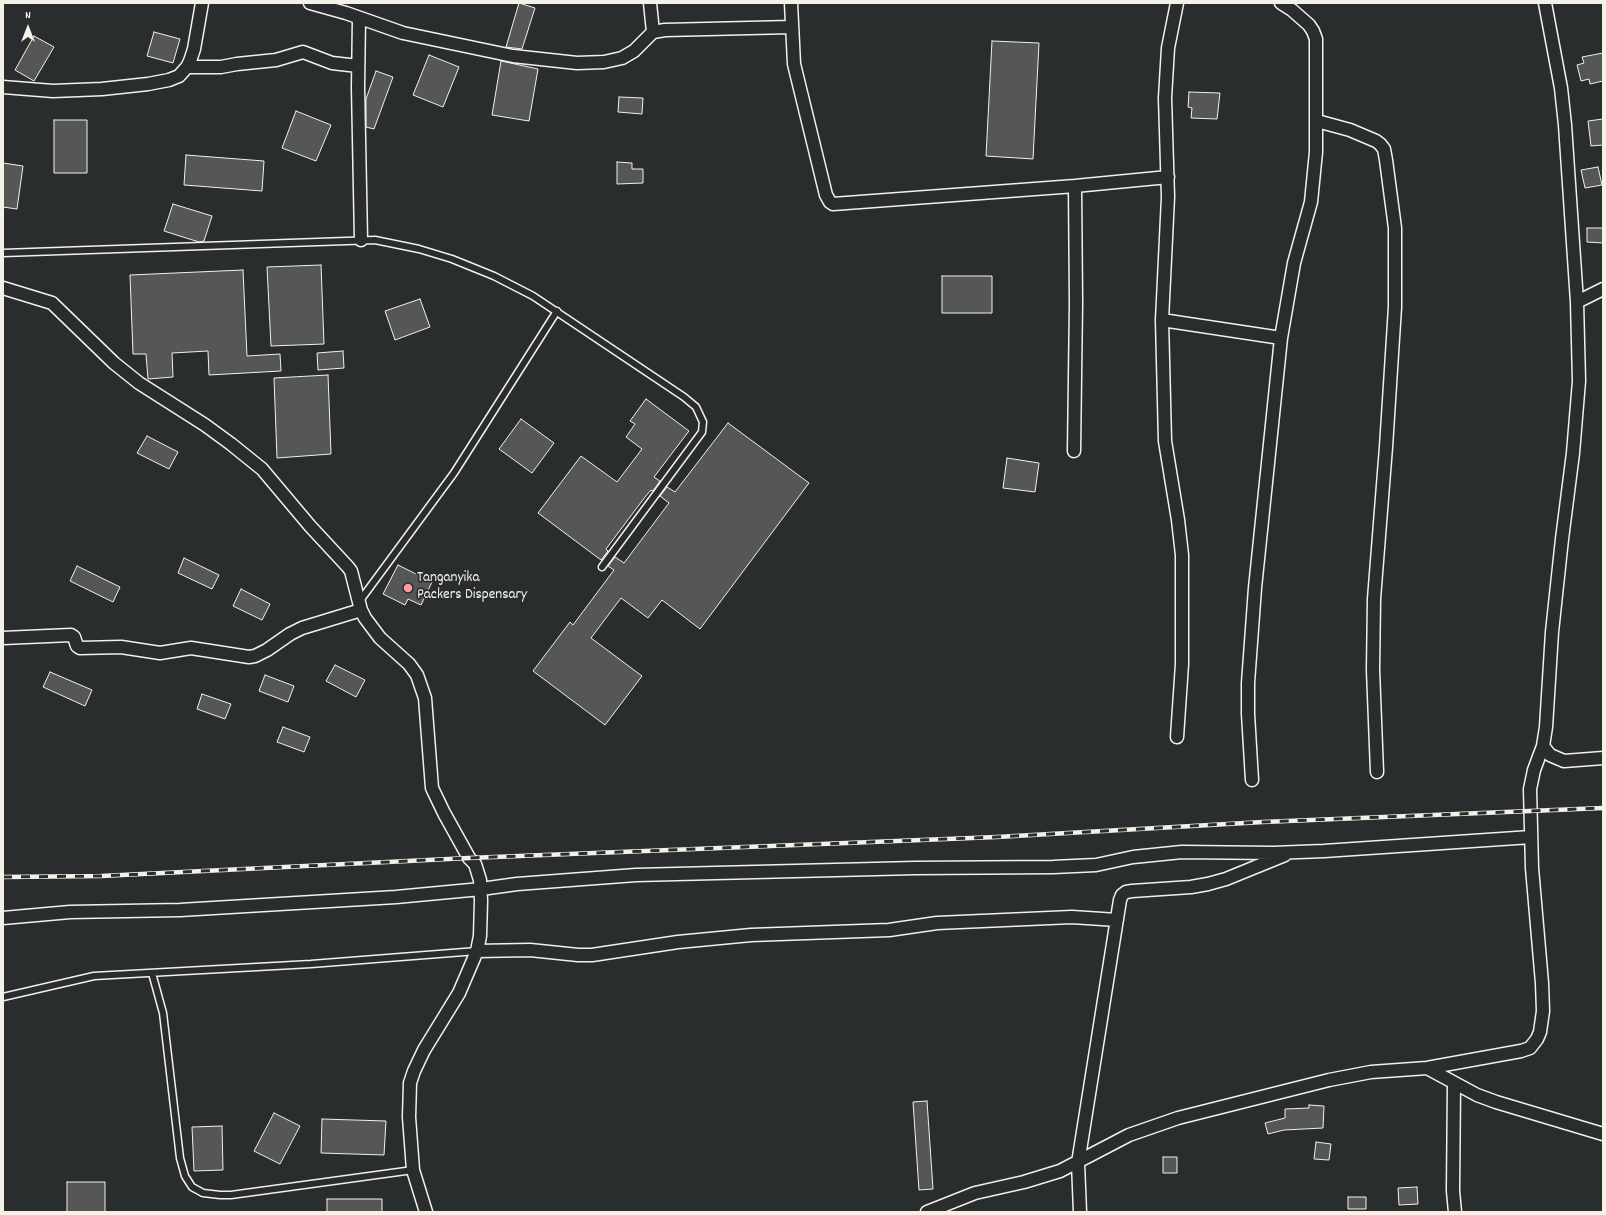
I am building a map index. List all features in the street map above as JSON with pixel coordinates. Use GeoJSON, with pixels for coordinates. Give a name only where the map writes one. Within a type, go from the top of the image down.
{"type":"FeatureCollection","features":[{"type":"Feature","properties":{"kind":"street"},"geometry":{"type":"LineString","coordinates":[[3,87],[53,91],[125,87],[169,80],[179,76],[187,67],[194,49],[202,3]]}},
{"type":"Feature","properties":{"kind":"street"},"geometry":{"type":"LineString","coordinates":[[310,3],[402,33],[513,56],[577,63],[604,62],[622,58],[634,52],[654,32],[695,29],[791,27]]}},
{"type":"Feature","properties":{"kind":"street"},"geometry":{"type":"LineString","coordinates":[[650,3],[654,32]]}},
{"type":"Feature","properties":{"kind":"street"},"geometry":{"type":"LineString","coordinates":[[791,3],[794,64],[826,195],[833,204],[1075,186],[1168,177]]}},
{"type":"Feature","properties":{"kind":"street"},"geometry":{"type":"LineString","coordinates":[[1177,3],[1168,48],[1165,98],[1168,197],[1162,320],[1165,441],[1178,520],[1182,555],[1182,664],[1177,738]]}},
{"type":"Feature","properties":{"kind":"street"},"geometry":{"type":"LineString","coordinates":[[1252,780],[1248,714],[1248,683],[1255,588],[1281,338],[1294,263],[1311,202],[1315,169],[1317,121],[1316,38],[1309,25],[1292,10],[1281,3]]}},
{"type":"Feature","properties":{"kind":"street"},"geometry":{"type":"LineString","coordinates":[[926,1212],[974,1193],[1044,1176],[1078,1163],[1105,1146],[1129,1135],[1199,1112],[1329,1080],[1371,1072],[1427,1068],[1521,1051],[1530,1048],[1537,1039],[1540,1032],[1543,1011],[1536,913],[1530,789],[1534,770],[1543,746],[1546,727],[1552,632],[1573,453],[1579,381],[1577,302],[1563,110],[1561,88],[1545,3]]}},
{"type":"Feature","properties":{"kind":"street"},"geometry":{"type":"LineString","coordinates":[[359,18],[358,66],[361,240]]}},
{"type":"Feature","properties":{"kind":"street"},"geometry":{"type":"LineString","coordinates":[[187,67],[221,67],[276,60],[303,52],[332,63],[358,66]]}},
{"type":"Feature","properties":{"kind":"street"},"geometry":{"type":"LineString","coordinates":[[1317,121],[1350,130],[1376,141],[1384,149],[1395,228],[1395,315],[1374,599],[1373,670],[1377,772]]}},
{"type":"Feature","properties":{"kind":"street"},"geometry":{"type":"LineString","coordinates":[[1074,451],[1076,303],[1075,186]]}},
{"type":"Feature","properties":{"kind":"street"},"geometry":{"type":"LineString","coordinates":[[3,288],[52,303],[70,319],[91,342],[124,371],[205,425],[253,461],[269,476],[310,526],[351,571],[360,606],[365,618],[380,638],[409,664],[419,680],[425,698],[432,788],[469,858],[475,864],[481,889],[480,936],[477,951],[459,993],[424,1050],[414,1071],[409,1091],[413,1170],[426,1212]]}},
{"type":"Feature","properties":{"kind":"street"},"geometry":{"type":"LineString","coordinates":[[1577,302],[1603,289]]}},
{"type":"Feature","properties":{"kind":"street"},"geometry":{"type":"LineString","coordinates":[[1162,320],[1281,338]]}},
{"type":"Feature","properties":{"kind":"street"},"geometry":{"type":"LineString","coordinates":[[3,638],[71,635],[74,637],[77,646],[80,648],[121,647],[160,653],[191,648],[249,657],[255,656],[267,650],[290,634],[302,628],[360,606]]}},
{"type":"Feature","properties":{"kind":"street"},"geometry":{"type":"LineString","coordinates":[[1543,746],[1550,755],[1564,761],[1603,758]]}},
{"type":"Feature","properties":{"kind":"street"},"geometry":{"type":"LineString","coordinates":[[3,918],[70,912],[180,910],[396,897],[517,884],[664,874],[915,868],[1053,867],[1096,865],[1134,857],[1182,852],[1291,853],[1532,837]]}},
{"type":"Feature","properties":{"kind":"street"},"geometry":{"type":"LineString","coordinates":[[1080,1212],[1078,1163],[1122,895],[1126,892],[1190,887],[1208,884],[1226,879],[1291,853]]}},
{"type":"Feature","properties":{"kind":"street"},"geometry":{"type":"LineString","coordinates":[[477,951],[530,950],[585,955],[678,942],[751,935],[889,930],[937,923],[1072,917],[1117,920]]}},
{"type":"Feature","properties":{"kind":"street"},"geometry":{"type":"LineString","coordinates":[[1427,1068],[1477,1095],[1603,1134]]}},
{"type":"Feature","properties":{"kind":"street"},"geometry":{"type":"LineString","coordinates":[[1454,1083],[1453,1191],[1455,1212]]}},
{"type":"Feature","properties":{"kind":"lane"},"geometry":{"type":"LineString","coordinates":[[3,253],[375,240],[452,259],[494,276],[533,296],[557,310],[684,397],[696,407],[703,422],[702,432],[698,438],[602,567]]}},
{"type":"Feature","properties":{"kind":"lane"},"geometry":{"type":"LineString","coordinates":[[360,606],[454,474],[557,310]]}},
{"type":"Feature","properties":{"kind":"lane"},"geometry":{"type":"LineString","coordinates":[[3,997],[94,976],[311,964],[477,951]]}},
{"type":"Feature","properties":{"kind":"lane"},"geometry":{"type":"LineString","coordinates":[[152,973],[163,1013],[180,1158],[185,1176],[192,1187],[203,1193],[220,1195],[246,1194],[271,1189],[413,1170]]}},
{"type":"Feature","properties":{"kind":"building"},"geometry":{"type":"Polygon","coordinates":[[[519,3],[535,8],[522,49],[506,47],[519,3]]]}},
{"type":"Feature","properties":{"kind":"building"},"geometry":{"type":"Polygon","coordinates":[[[154,32],[180,39],[173,63],[147,56],[154,32]]]}},
{"type":"Feature","properties":{"kind":"building"},"geometry":{"type":"Polygon","coordinates":[[[34,36],[54,47],[34,81],[15,70],[34,36]]]}},
{"type":"Feature","properties":{"kind":"building"},"geometry":{"type":"Polygon","coordinates":[[[992,41],[1039,43],[1033,159],[986,156],[992,41]]]}},
{"type":"Feature","properties":{"kind":"building"},"geometry":{"type":"Polygon","coordinates":[[[1603,53],[1603,81],[1590,84],[1589,79],[1581,81],[1577,65],[1584,63],[1582,57],[1603,53]]]}},
{"type":"Feature","properties":{"kind":"building"},"geometry":{"type":"Polygon","coordinates":[[[429,55],[459,67],[443,107],[413,95],[429,55]]]}},
{"type":"Feature","properties":{"kind":"building"},"geometry":{"type":"Polygon","coordinates":[[[501,61],[538,69],[529,121],[492,115],[501,61]]]}},
{"type":"Feature","properties":{"kind":"building"},"geometry":{"type":"Polygon","coordinates":[[[376,71],[393,77],[374,129],[366,127],[366,99],[376,71]]]}},
{"type":"Feature","properties":{"kind":"building"},"geometry":{"type":"Polygon","coordinates":[[[1189,92],[1220,93],[1217,119],[1191,118],[1192,108],[1188,107],[1189,92]]]}},
{"type":"Feature","properties":{"kind":"building"},"geometry":{"type":"Polygon","coordinates":[[[619,97],[643,98],[642,114],[618,112],[619,97]]]}},
{"type":"Feature","properties":{"kind":"building"},"geometry":{"type":"Polygon","coordinates":[[[296,111],[331,125],[316,161],[282,148],[296,111]]]}},
{"type":"Feature","properties":{"kind":"building"},"geometry":{"type":"Polygon","coordinates":[[[1603,119],[1603,145],[1591,146],[1588,121],[1603,119]]]}},
{"type":"Feature","properties":{"kind":"building"},"geometry":{"type":"Polygon","coordinates":[[[54,120],[87,120],[87,173],[54,173],[54,120]]]}},
{"type":"Feature","properties":{"kind":"building"},"geometry":{"type":"Polygon","coordinates":[[[186,155],[264,161],[262,191],[184,185],[186,155]]]}},
{"type":"Feature","properties":{"kind":"building"},"geometry":{"type":"Polygon","coordinates":[[[617,162],[632,163],[632,169],[643,169],[643,183],[617,184],[617,162]]]}},
{"type":"Feature","properties":{"kind":"building"},"geometry":{"type":"Polygon","coordinates":[[[3,163],[23,166],[17,209],[3,207],[3,163]]]}},
{"type":"Feature","properties":{"kind":"building"},"geometry":{"type":"Polygon","coordinates":[[[1598,167],[1602,185],[1585,188],[1581,170],[1598,167]]]}},
{"type":"Feature","properties":{"kind":"building"},"geometry":{"type":"Polygon","coordinates":[[[173,204],[212,216],[204,241],[199,242],[164,231],[173,204]]]}},
{"type":"Feature","properties":{"kind":"building"},"geometry":{"type":"Polygon","coordinates":[[[1587,228],[1603,228],[1603,243],[1587,242],[1587,228]]]}},
{"type":"Feature","properties":{"kind":"building"},"geometry":{"type":"Polygon","coordinates":[[[321,265],[324,344],[271,346],[267,267],[321,265]]]}},
{"type":"Feature","properties":{"kind":"building"},"geometry":{"type":"Polygon","coordinates":[[[243,270],[247,356],[280,354],[281,371],[209,375],[208,351],[172,353],[173,377],[148,379],[146,354],[133,354],[130,275],[243,270]]]}},
{"type":"Feature","properties":{"kind":"building"},"geometry":{"type":"Polygon","coordinates":[[[942,276],[992,276],[992,313],[942,313],[942,276]]]}},
{"type":"Feature","properties":{"kind":"building"},"geometry":{"type":"Polygon","coordinates":[[[420,299],[430,327],[395,340],[385,311],[420,299]]]}},
{"type":"Feature","properties":{"kind":"building"},"geometry":{"type":"Polygon","coordinates":[[[343,351],[344,368],[318,370],[317,353],[343,351]]]}},
{"type":"Feature","properties":{"kind":"building"},"geometry":{"type":"Polygon","coordinates":[[[328,375],[331,454],[277,458],[274,378],[328,375]]]}},
{"type":"Feature","properties":{"kind":"building"},"geometry":{"type":"Polygon","coordinates":[[[646,399],[689,431],[654,477],[660,481],[653,491],[651,490],[645,497],[606,549],[608,551],[601,560],[538,513],[581,456],[617,482],[642,449],[626,437],[635,424],[630,421],[646,399]]]}},
{"type":"Feature","properties":{"kind":"building"},"geometry":{"type":"Polygon","coordinates":[[[521,419],[554,443],[532,473],[499,449],[521,419]]]}},
{"type":"Feature","properties":{"kind":"building"},"geometry":{"type":"Polygon","coordinates":[[[728,423],[809,483],[700,629],[662,600],[648,618],[621,598],[591,638],[642,676],[605,725],[533,671],[570,622],[573,625],[614,570],[608,566],[615,557],[624,563],[669,503],[660,496],[667,487],[675,492],[728,423]]]}},
{"type":"Feature","properties":{"kind":"building"},"geometry":{"type":"Polygon","coordinates":[[[147,436],[178,452],[169,469],[137,453],[147,436]]]}},
{"type":"Feature","properties":{"kind":"building"},"geometry":{"type":"Polygon","coordinates":[[[1007,458],[1039,463],[1035,492],[1003,488],[1007,458]]]}},
{"type":"Feature","properties":{"kind":"building"},"geometry":{"type":"Polygon","coordinates":[[[184,558],[219,575],[212,589],[178,573],[184,558]]]}},
{"type":"Feature","properties":{"kind":"building","name":"Tanganyika Packers Dispensary"},"geometry":{"type":"Polygon","coordinates":[[[398,565],[432,582],[421,605],[408,599],[405,605],[383,594],[398,565]]]}},
{"type":"Feature","properties":{"kind":"building"},"geometry":{"type":"Polygon","coordinates":[[[77,566],[120,587],[113,602],[70,581],[77,566]]]}},
{"type":"Feature","properties":{"kind":"building"},"geometry":{"type":"Polygon","coordinates":[[[241,589],[270,604],[262,620],[233,606],[241,589]]]}},
{"type":"Feature","properties":{"kind":"building"},"geometry":{"type":"Polygon","coordinates":[[[335,665],[365,680],[356,697],[326,681],[335,665]]]}},
{"type":"Feature","properties":{"kind":"building"},"geometry":{"type":"Polygon","coordinates":[[[50,672],[92,690],[85,706],[43,687],[50,672]]]}},
{"type":"Feature","properties":{"kind":"building"},"geometry":{"type":"Polygon","coordinates":[[[265,675],[294,686],[288,702],[259,691],[265,675]]]}},
{"type":"Feature","properties":{"kind":"building"},"geometry":{"type":"Polygon","coordinates":[[[202,694],[231,704],[225,719],[197,709],[202,694]]]}},
{"type":"Feature","properties":{"kind":"building"},"geometry":{"type":"Polygon","coordinates":[[[283,727],[310,737],[304,752],[277,742],[283,727]]]}},
{"type":"Feature","properties":{"kind":"building"},"geometry":{"type":"Polygon","coordinates":[[[927,1101],[933,1189],[919,1190],[913,1102],[927,1101]]]}},
{"type":"Feature","properties":{"kind":"building"},"geometry":{"type":"Polygon","coordinates":[[[1309,1105],[1324,1106],[1323,1128],[1284,1130],[1268,1134],[1265,1123],[1285,1118],[1285,1109],[1309,1108],[1309,1105]]]}},
{"type":"Feature","properties":{"kind":"building"},"geometry":{"type":"Polygon","coordinates":[[[274,1113],[300,1126],[280,1164],[254,1151],[274,1113]]]}},
{"type":"Feature","properties":{"kind":"building"},"geometry":{"type":"Polygon","coordinates":[[[322,1119],[386,1121],[384,1155],[321,1153],[322,1119]]]}},
{"type":"Feature","properties":{"kind":"building"},"geometry":{"type":"Polygon","coordinates":[[[222,1126],[223,1170],[194,1171],[192,1127],[222,1126]]]}},
{"type":"Feature","properties":{"kind":"building"},"geometry":{"type":"Polygon","coordinates":[[[1316,1142],[1331,1144],[1329,1160],[1314,1159],[1316,1142]]]}},
{"type":"Feature","properties":{"kind":"building"},"geometry":{"type":"Polygon","coordinates":[[[1163,1157],[1177,1157],[1177,1173],[1163,1173],[1163,1157]]]}},
{"type":"Feature","properties":{"kind":"building"},"geometry":{"type":"Polygon","coordinates":[[[67,1182],[105,1182],[105,1212],[67,1212],[67,1182]]]}},
{"type":"Feature","properties":{"kind":"building"},"geometry":{"type":"Polygon","coordinates":[[[1417,1187],[1418,1204],[1399,1205],[1398,1188],[1417,1187]]]}},
{"type":"Feature","properties":{"kind":"building"},"geometry":{"type":"Polygon","coordinates":[[[1348,1197],[1366,1197],[1366,1209],[1348,1209],[1348,1197]]]}},
{"type":"Feature","properties":{"kind":"building"},"geometry":{"type":"Polygon","coordinates":[[[327,1199],[382,1199],[382,1212],[327,1212],[327,1199]]]}},
{"type":"Feature","properties":{"kind":"railway"},"geometry":{"type":"LineString","coordinates":[[3,877],[101,876],[469,858],[997,837],[1263,822],[1603,808]]}},
{"type":"Feature","properties":{"kind":"place","name":"Tanganyika Packers Dispensary"},"geometry":{"type":"Point","coordinates":[408,588]}}]}
